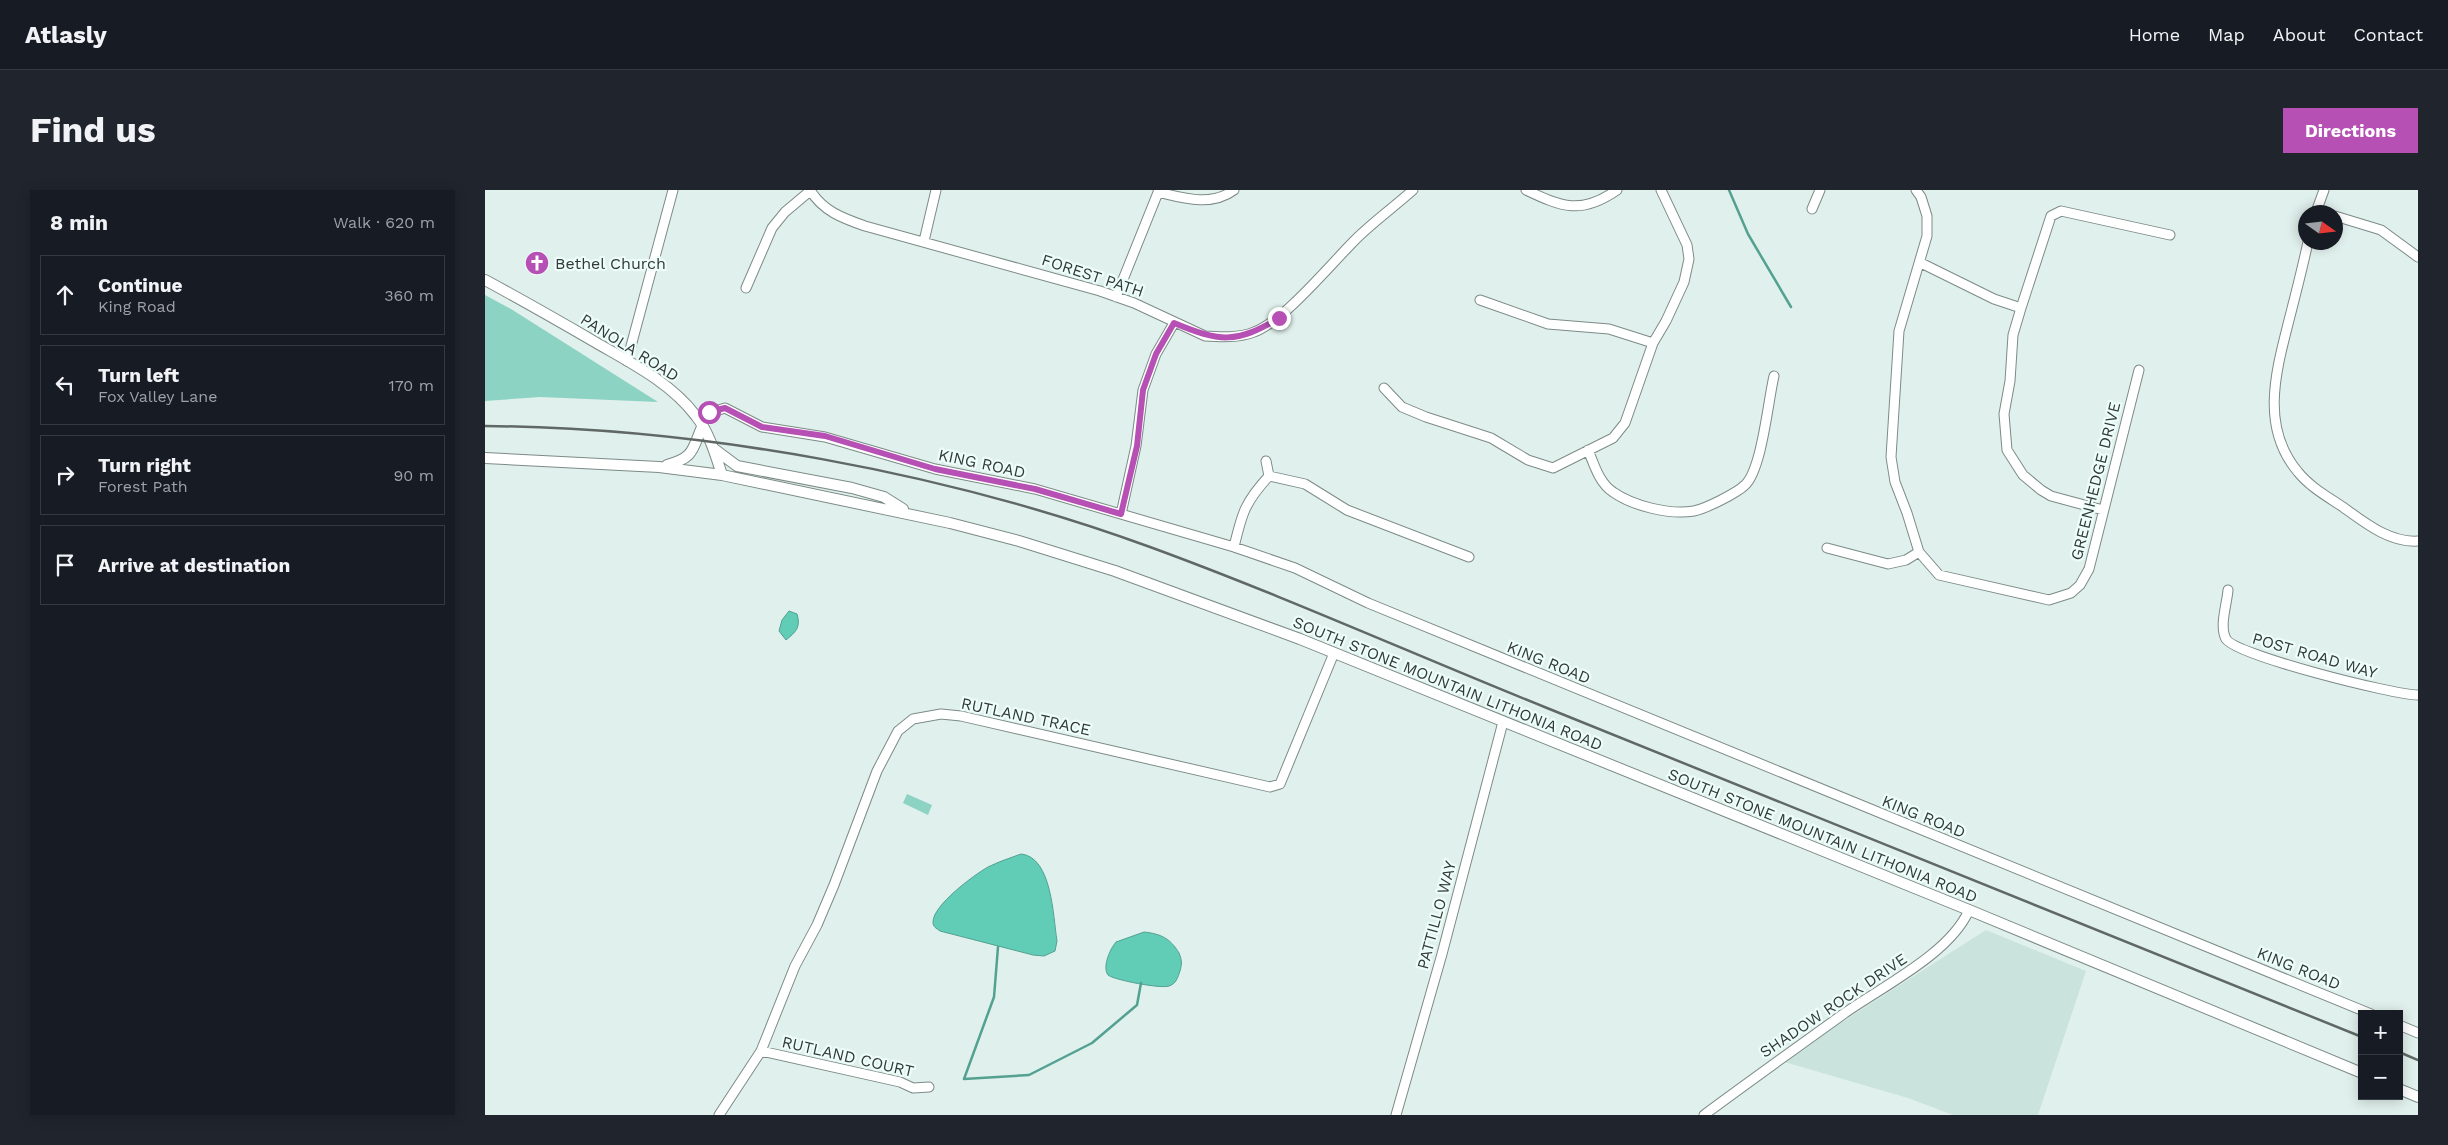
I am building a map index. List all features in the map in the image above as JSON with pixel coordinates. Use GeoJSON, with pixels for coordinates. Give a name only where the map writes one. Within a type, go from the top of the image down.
{"type":"FeatureCollection","features":[{"type":"Feature","properties":{"kind":"main road","name":"PANOLA ROAD"},"geometry":{"type":"LineString","coordinates":[[485,280],[535,306],[627,360],[657,378],[679,396],[697,417],[712,447],[722,475]]}},
{"type":"Feature","properties":{"kind":"main road"},"geometry":{"type":"LineString","coordinates":[[659,467],[682,461],[691,453],[702,427]]}},
{"type":"Feature","properties":{"kind":"main road"},"geometry":{"type":"LineString","coordinates":[[712,447],[737,466],[852,488],[884,497],[911,513]]}},
{"type":"Feature","properties":{"kind":"main road","name":"SOUTH STONE MOUNTAIN LITHONIA ROAD"},"geometry":{"type":"LineString","coordinates":[[485,458],[659,467],[722,475],[911,513],[1019,541],[1122,573],[1202,601],[1334,653],[1969,910],[2358,1071]]}},
{"type":"Feature","properties":{"kind":"main road"},"geometry":{"type":"LineString","coordinates":[[2403,1091],[2418,1097]]}},
{"type":"Feature","properties":{"kind":"street"},"geometry":{"type":"LineString","coordinates":[[627,360],[673,190]]}},
{"type":"Feature","properties":{"kind":"street"},"geometry":{"type":"LineString","coordinates":[[924,241],[936,190]]}},
{"type":"Feature","properties":{"kind":"street"},"geometry":{"type":"LineString","coordinates":[[1116,296],[1158,191],[1207,200],[1218,198],[1234,190]]}},
{"type":"Feature","properties":{"kind":"street","name":"FOREST PATH"},"geometry":{"type":"LineString","coordinates":[[810,191],[820,204],[835,215],[865,226],[1046,274],[1116,296],[1174,323],[1211,336],[1237,336],[1255,332],[1279,318],[1357,238],[1413,190]]}},
{"type":"Feature","properties":{"kind":"street"},"geometry":{"type":"LineString","coordinates":[[1526,190],[1559,205],[1582,206],[1601,201],[1617,190]]}},
{"type":"Feature","properties":{"kind":"street"},"geometry":{"type":"LineString","coordinates":[[1384,388],[1402,407],[1426,417],[1491,438],[1528,460],[1553,468],[1613,438],[1625,423],[1653,343],[1685,282],[1689,259],[1687,245],[1661,190]]}},
{"type":"Feature","properties":{"kind":"street"},"geometry":{"type":"LineString","coordinates":[[1812,209],[1820,190]]}},
{"type":"Feature","properties":{"kind":"street","name":"GREENHEDGE DRIVE"},"geometry":{"type":"LineString","coordinates":[[1915,190],[1921,197],[1927,216],[1927,236],[1921,263],[1905,306],[1899,332],[1891,457],[1895,482],[1919,552],[1939,575],[2037,599],[2061,598],[2080,586],[2089,569],[2139,370]]}},
{"type":"Feature","properties":{"kind":"street"},"geometry":{"type":"LineString","coordinates":[[2321,205],[2324,190]]}},
{"type":"Feature","properties":{"kind":"street"},"geometry":{"type":"LineString","coordinates":[[746,288],[772,228],[785,212],[810,191]]}},
{"type":"Feature","properties":{"kind":"street"},"geometry":{"type":"LineString","coordinates":[[2103,510],[2051,496],[2041,490],[2023,475],[2007,450],[2004,414],[2010,381],[2013,335],[2051,216],[2061,211],[2170,235]]}},
{"type":"Feature","properties":{"kind":"street"},"geometry":{"type":"LineString","coordinates":[[2343,218],[2381,230],[2418,257]]}},
{"type":"Feature","properties":{"kind":"street"},"geometry":{"type":"LineString","coordinates":[[2307,250],[2277,368],[2274,414],[2278,437],[2299,472],[2313,486],[2387,535],[2403,540],[2418,541]]}},
{"type":"Feature","properties":{"kind":"street"},"geometry":{"type":"LineString","coordinates":[[1921,263],[1993,299],[2021,308]]}},
{"type":"Feature","properties":{"kind":"street"},"geometry":{"type":"LineString","coordinates":[[1480,300],[1548,324],[1609,328],[1653,343]]}},
{"type":"Feature","properties":{"kind":"street"},"geometry":{"type":"LineString","coordinates":[[1121,514],[1137,446],[1143,390],[1156,354],[1174,323]]}},
{"type":"Feature","properties":{"kind":"street"},"geometry":{"type":"LineString","coordinates":[[1588,450],[1600,478],[1612,492],[1638,504],[1672,511],[1694,511],[1745,485],[1753,472],[1757,465],[1774,376]]}},
{"type":"Feature","properties":{"kind":"street","name":"KING ROAD"},"geometry":{"type":"LineString","coordinates":[[697,417],[725,408],[762,427],[825,436],[935,469],[1035,489],[1234,547],[1295,568],[1368,604],[2361,1010]]}},
{"type":"Feature","properties":{"kind":"street"},"geometry":{"type":"LineString","coordinates":[[1266,461],[1269,476]]}},
{"type":"Feature","properties":{"kind":"street"},"geometry":{"type":"LineString","coordinates":[[1234,547],[1239,525],[1251,496],[1269,476]]}},
{"type":"Feature","properties":{"kind":"street"},"geometry":{"type":"LineString","coordinates":[[1269,476],[1305,484],[1347,510],[1469,557]]}},
{"type":"Feature","properties":{"kind":"street"},"geometry":{"type":"LineString","coordinates":[[1827,548],[1888,564],[1906,560],[1919,552]]}},
{"type":"Feature","properties":{"kind":"street","name":"POST ROAD WAY"},"geometry":{"type":"LineString","coordinates":[[2228,590],[2223,630],[2227,640],[2233,646],[2262,657],[2380,689],[2418,695]]}},
{"type":"Feature","properties":{"kind":"street","name":"RUTLAND TRACE"},"geometry":{"type":"LineString","coordinates":[[719,1115],[761,1051],[795,966],[817,925],[835,885],[877,771],[898,731],[913,719],[941,714],[961,716],[1270,787],[1280,784],[1334,653]]}},
{"type":"Feature","properties":{"kind":"street","name":"PATTILLO WAY"},"geometry":{"type":"LineString","coordinates":[[1396,1115],[1442,954],[1503,722]]}},
{"type":"Feature","properties":{"kind":"street","name":"SHADOW ROCK DRIVE"},"geometry":{"type":"LineString","coordinates":[[1704,1115],[1854,1006],[1918,965],[1963,924],[1969,910]]}},
{"type":"Feature","properties":{"kind":"street"},"geometry":{"type":"LineString","coordinates":[[2403,1027],[2418,1033]]}},
{"type":"Feature","properties":{"kind":"street","name":"RUTLAND COURT"},"geometry":{"type":"LineString","coordinates":[[761,1051],[900,1082],[913,1088],[929,1087]]}},
{"type":"Feature","properties":{"kind":"shaded area"},"geometry":{"type":"Polygon","coordinates":[[[485,295],[511,309],[658,402],[540,397],[485,401],[485,295]]]}},
{"type":"Feature","properties":{"kind":"shaded area"},"geometry":{"type":"Polygon","coordinates":[[[789,611],[797,614],[798,626],[795,632],[786,640],[779,631],[782,620],[789,611]]]}},
{"type":"Feature","properties":{"kind":"shaded area"},"geometry":{"type":"Polygon","coordinates":[[[907,794],[932,805],[928,815],[903,803],[907,794]]]}},
{"type":"Feature","properties":{"kind":"shaded area"},"geometry":{"type":"Polygon","coordinates":[[[1021,854],[1031,858],[1039,865],[1045,876],[1054,917],[1057,941],[1055,951],[1044,956],[1033,955],[940,931],[934,926],[935,915],[940,907],[964,883],[988,867],[1021,854]]]}},
{"type":"Feature","properties":{"kind":"shaded area"},"geometry":{"type":"Polygon","coordinates":[[[1986,930],[2086,971],[2038,1115],[1953,1115],[1908,1098],[1781,1061],[1986,930]]]}},
{"type":"Feature","properties":{"kind":"shaded area"},"geometry":{"type":"Polygon","coordinates":[[[1144,932],[1165,938],[1179,953],[1181,969],[1173,984],[1164,987],[1148,985],[1112,977],[1106,972],[1109,953],[1116,942],[1144,932]]]}},
{"type":"Feature","properties":{"kind":"waterway"},"geometry":{"type":"LineString","coordinates":[[1729,190],[1748,234],[1791,307]]}},
{"type":"Feature","properties":{"kind":"waterway"},"geometry":{"type":"LineString","coordinates":[[998,947],[994,997],[964,1079],[1029,1075],[1092,1043],[1137,1005],[1141,983]]}},
{"type":"Feature","properties":{"kind":"railway"},"geometry":{"type":"LineString","coordinates":[[485,426],[652,435],[737,445],[907,476],[1071,520],[1150,547],[1250,585],[1547,708],[2358,1035]]}},
{"type":"Feature","properties":{"kind":"railway"},"geometry":{"type":"LineString","coordinates":[[2403,1054],[2418,1060]]}},
{"type":"Feature","properties":{"kind":"place","name":"Bethel Church"},"geometry":{"type":"Point","coordinates":[537,263]}},
{"type":"Feature","properties":{"kind":"route"},"geometry":{"type":"LineString","coordinates":[[709,412],[725,408],[762,427],[825,436],[935,469],[1035,489],[1121,514],[1137,446],[1143,390],[1162,341],[1174,323],[1205,336],[1217,337],[1237,336],[1255,332],[1279,318]]}}]}
